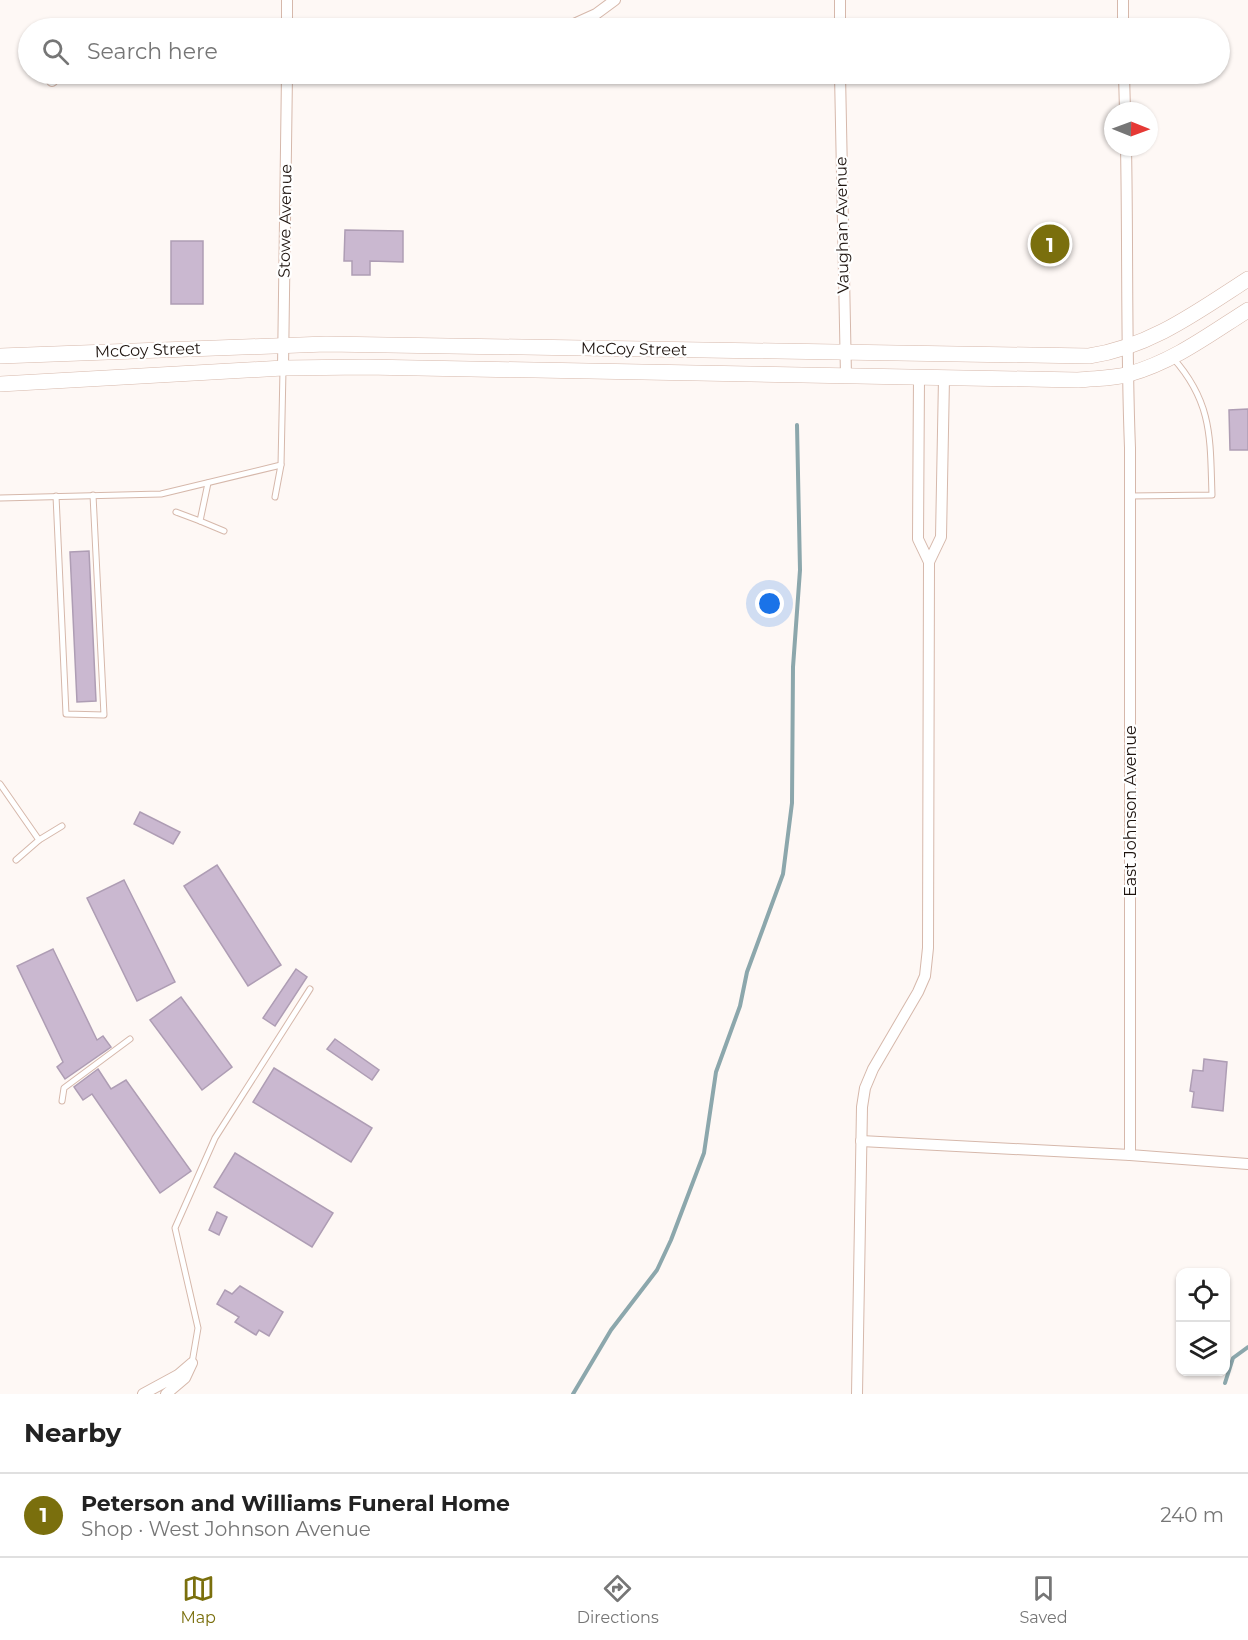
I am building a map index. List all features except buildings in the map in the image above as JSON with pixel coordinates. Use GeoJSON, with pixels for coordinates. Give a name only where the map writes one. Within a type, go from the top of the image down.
{"type":"FeatureCollection","features":[{"type":"Feature","properties":{"kind":"street"},"geometry":{"type":"LineString","coordinates":[[287,0],[287,18]]}},
{"type":"Feature","properties":{"kind":"street"},"geometry":{"type":"LineString","coordinates":[[587,18],[615,0]]}},
{"type":"Feature","properties":{"kind":"street"},"geometry":{"type":"LineString","coordinates":[[840,0],[840,18]]}},
{"type":"Feature","properties":{"kind":"street"},"geometry":{"type":"LineString","coordinates":[[1123,0],[1123,18]]}},
{"type":"Feature","properties":{"kind":"street","name":"Stowe Avenue"},"geometry":{"type":"LineString","coordinates":[[283,368],[287,84]]}},
{"type":"Feature","properties":{"kind":"street","name":"Vaughan Avenue"},"geometry":{"type":"LineString","coordinates":[[840,84],[846,376]]}},
{"type":"Feature","properties":{"kind":"street"},"geometry":{"type":"LineString","coordinates":[[1124,84],[1125,102]]}},
{"type":"Feature","properties":{"kind":"street","name":"East Johnson Avenue"},"geometry":{"type":"LineString","coordinates":[[1126,156],[1128,272],[1126,349],[1130,496],[1130,1155]]}},
{"type":"Feature","properties":{"kind":"street","name":"McCoy Street"},"geometry":{"type":"LineString","coordinates":[[0,356],[284,344],[1089,356],[1126,349],[1153,339],[1248,279]]}},
{"type":"Feature","properties":{"kind":"street","name":"McCoy Street"},"geometry":{"type":"LineString","coordinates":[[0,384],[283,368],[377,367],[1077,380],[1127,375],[1172,357],[1248,310]]}},
{"type":"Feature","properties":{"kind":"street"},"geometry":{"type":"LineString","coordinates":[[919,377],[918,539],[929,562]]}},
{"type":"Feature","properties":{"kind":"street"},"geometry":{"type":"LineString","coordinates":[[857,1394],[861,1141],[865,1088],[918,992],[926,967],[929,562],[941,537],[944,378]]}},
{"type":"Feature","properties":{"kind":"street"},"geometry":{"type":"LineString","coordinates":[[861,1141],[1130,1155],[1248,1164]]}},
{"type":"Feature","properties":{"kind":"street"},"geometry":{"type":"LineString","coordinates":[[143,1394],[192,1363]]}},
{"type":"Feature","properties":{"kind":"street"},"geometry":{"type":"LineString","coordinates":[[166,1394],[185,1378],[192,1363]]}},
{"type":"Feature","properties":{"kind":"lane"},"geometry":{"type":"LineString","coordinates":[[1130,496],[1212,495],[1210,444],[1198,390],[1172,357]]}},
{"type":"Feature","properties":{"kind":"lane"},"geometry":{"type":"LineString","coordinates":[[275,497],[281,465],[283,368]]}},
{"type":"Feature","properties":{"kind":"lane"},"geometry":{"type":"LineString","coordinates":[[0,498],[161,494],[281,465]]}},
{"type":"Feature","properties":{"kind":"lane"},"geometry":{"type":"LineString","coordinates":[[200,521],[208,483]]}},
{"type":"Feature","properties":{"kind":"lane"},"geometry":{"type":"LineString","coordinates":[[56,496],[66,714],[104,715],[93,495]]}},
{"type":"Feature","properties":{"kind":"lane"},"geometry":{"type":"LineString","coordinates":[[176,512],[224,531]]}},
{"type":"Feature","properties":{"kind":"lane"},"geometry":{"type":"LineString","coordinates":[[0,784],[39,840]]}},
{"type":"Feature","properties":{"kind":"lane"},"geometry":{"type":"LineString","coordinates":[[16,860],[39,840],[62,826]]}},
{"type":"Feature","properties":{"kind":"lane"},"geometry":{"type":"LineString","coordinates":[[192,1363],[198,1328],[175,1228],[215,1138],[310,988]]}},
{"type":"Feature","properties":{"kind":"lane"},"geometry":{"type":"LineString","coordinates":[[62,1101],[64,1088],[130,1039]]}},
{"type":"Feature","properties":{"kind":"waterway"},"geometry":{"type":"LineString","coordinates":[[573,1394],[611,1330],[657,1270],[671,1240],[704,1153],[716,1072],[740,1006],[747,972],[783,874],[792,803],[793,667],[800,570],[797,425]]}},
{"type":"Feature","properties":{"kind":"waterway"},"geometry":{"type":"LineString","coordinates":[[1225,1383],[1233,1358],[1248,1347]]}},
{"type":"Feature","properties":{"kind":"place","name":"Peterson and Williams Funeral Home"},"geometry":{"type":"Point","coordinates":[1050,244]}}]}
